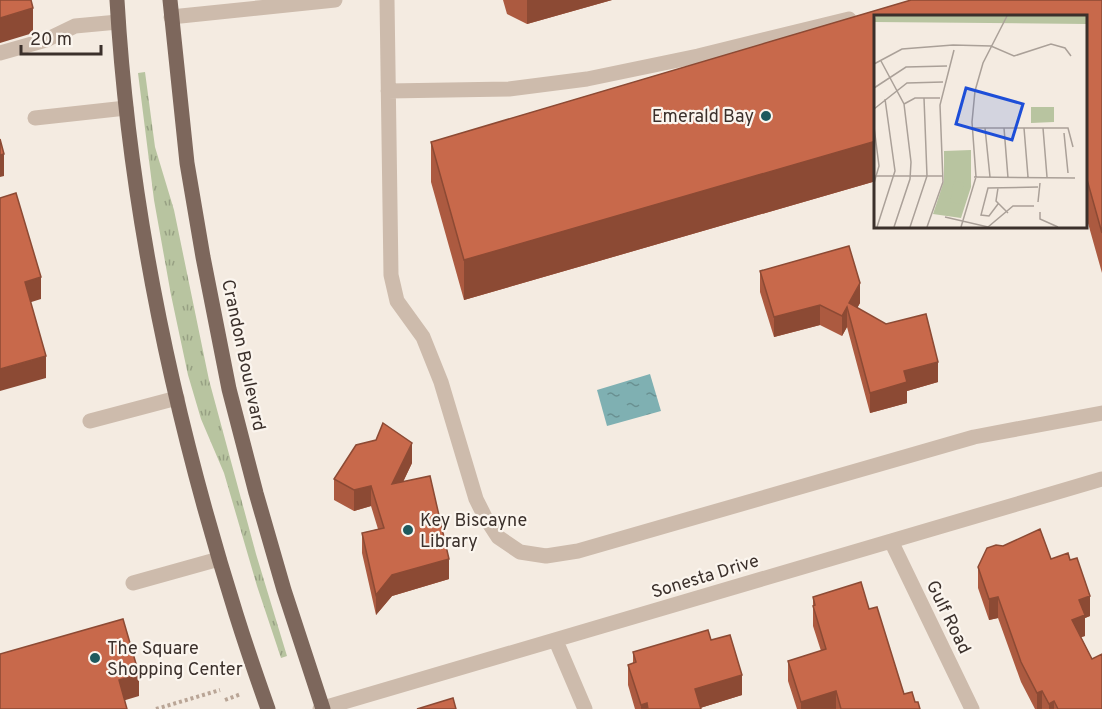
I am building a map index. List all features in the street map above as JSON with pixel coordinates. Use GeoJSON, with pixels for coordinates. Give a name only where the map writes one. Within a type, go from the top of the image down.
{"type":"FeatureCollection","features":[{"type":"Feature","properties":{"kind":"main road"},"geometry":{"type":"LineString","coordinates":[[117,0],[126,108],[136,185],[152,280],[177,398],[219,559],[236,617],[268,709]]}},
{"type":"Feature","properties":{"kind":"main road","name":"Crandon Boulevard"},"geometry":{"type":"LineString","coordinates":[[170,0],[187,163],[229,389],[284,590],[322,708]]}},
{"type":"Feature","properties":{"kind":"street"},"geometry":{"type":"LineString","coordinates":[[171,16],[335,0]]}},
{"type":"Feature","properties":{"kind":"street"},"geometry":{"type":"LineString","coordinates":[[387,0],[391,275],[397,301],[423,337],[441,382],[476,499],[498,537],[520,552],[546,556],[578,551],[974,437],[1102,413]]}},
{"type":"Feature","properties":{"kind":"street"},"geometry":{"type":"LineString","coordinates":[[388,91],[509,89],[587,79],[698,56],[864,15]]}},
{"type":"Feature","properties":{"kind":"street"},"geometry":{"type":"LineString","coordinates":[[0,53],[46,39],[75,26],[118,22]]}},
{"type":"Feature","properties":{"kind":"street"},"geometry":{"type":"LineString","coordinates":[[35,118],[126,108]]}},
{"type":"Feature","properties":{"kind":"street"},"geometry":{"type":"LineString","coordinates":[[90,421],[177,398]]}},
{"type":"Feature","properties":{"kind":"street","name":"Sonesta Drive"},"geometry":{"type":"LineString","coordinates":[[322,708],[1102,479]]}},
{"type":"Feature","properties":{"kind":"street","name":"Gulf Road"},"geometry":{"type":"LineString","coordinates":[[891,541],[972,709]]}},
{"type":"Feature","properties":{"kind":"street"},"geometry":{"type":"LineString","coordinates":[[133,583],[219,559]]}},
{"type":"Feature","properties":{"kind":"street"},"geometry":{"type":"LineString","coordinates":[[556,641],[585,709]]}},
{"type":"Feature","properties":{"kind":"path"},"geometry":{"type":"LineString","coordinates":[[156,709],[220,690]]}},
{"type":"Feature","properties":{"kind":"green space"},"geometry":{"type":"Polygon","coordinates":[[[145,72],[155,147],[174,210],[209,380],[256,554],[287,656],[281,658],[224,473],[201,419],[188,375],[154,200],[138,73],[145,72]]]}},
{"type":"Feature","properties":{"kind":"water"},"geometry":{"type":"Polygon","coordinates":[[[650,374],[661,411],[607,426],[597,390],[650,374]]]}},
{"type":"Feature","properties":{"kind":"building"},"geometry":{"type":"Polygon","coordinates":[[[0,0],[31,0],[33,8],[0,18],[0,0]]]}},
{"type":"Feature","properties":{"kind":"building","name":"Emerald Bay"},"geometry":{"type":"Polygon","coordinates":[[[911,0],[1102,0],[1102,233],[1087,180],[1087,15],[874,15],[874,142],[464,260],[431,142],[911,0]]]}},
{"type":"Feature","properties":{"kind":"building"},"geometry":{"type":"Polygon","coordinates":[[[0,139],[4,154],[0,155],[0,139]]]}},
{"type":"Feature","properties":{"kind":"building"},"geometry":{"type":"Polygon","coordinates":[[[16,193],[41,277],[25,282],[46,356],[0,369],[0,198],[16,193]]]}},
{"type":"Feature","properties":{"kind":"building"},"geometry":{"type":"Polygon","coordinates":[[[849,246],[860,283],[849,303],[886,324],[926,314],[938,362],[904,371],[907,382],[870,393],[847,307],[842,316],[820,305],[774,317],[760,271],[849,246]]]}},
{"type":"Feature","properties":{"kind":"building","name":"Key Biscayne Library"},"geometry":{"type":"Polygon","coordinates":[[[383,423],[412,443],[392,484],[430,476],[449,559],[392,575],[376,595],[362,533],[384,528],[371,486],[354,490],[334,479],[356,445],[376,440],[383,423]]]}},
{"type":"Feature","properties":{"kind":"building"},"geometry":{"type":"Polygon","coordinates":[[[1040,529],[1051,559],[1068,553],[1070,560],[1077,558],[1090,596],[1079,600],[1085,615],[1072,620],[1092,659],[1102,654],[1102,709],[1058,709],[1054,701],[1049,704],[1042,691],[1037,693],[1021,662],[998,597],[989,599],[978,567],[987,548],[996,545],[1003,546],[1040,529]]]}},
{"type":"Feature","properties":{"kind":"building"},"geometry":{"type":"Polygon","coordinates":[[[861,582],[869,609],[877,607],[904,694],[912,692],[920,709],[841,709],[836,691],[801,702],[788,661],[826,649],[813,606],[815,605],[813,597],[861,582]]]}},
{"type":"Feature","properties":{"kind":"building","name":"The Square Shopping Center"},"geometry":{"type":"Polygon","coordinates":[[[123,619],[139,674],[119,680],[127,709],[0,709],[0,654],[123,619]]]}},
{"type":"Feature","properties":{"kind":"building"},"geometry":{"type":"Polygon","coordinates":[[[708,630],[711,640],[730,635],[742,675],[695,689],[701,709],[648,709],[647,703],[641,705],[628,665],[636,662],[633,652],[708,630]]]}},
{"type":"Feature","properties":{"kind":"building"},"geometry":{"type":"Polygon","coordinates":[[[453,698],[456,709],[417,709],[453,698]]]}},
{"type":"Feature","properties":{"kind":"place","name":"Emerald Bay"},"geometry":{"type":"Point","coordinates":[766,116]}},
{"type":"Feature","properties":{"kind":"place","name":"Key Biscayne Library"},"geometry":{"type":"Point","coordinates":[408,530]}},
{"type":"Feature","properties":{"kind":"place","name":"The Square Shopping Center"},"geometry":{"type":"Point","coordinates":[95,658]}}]}
